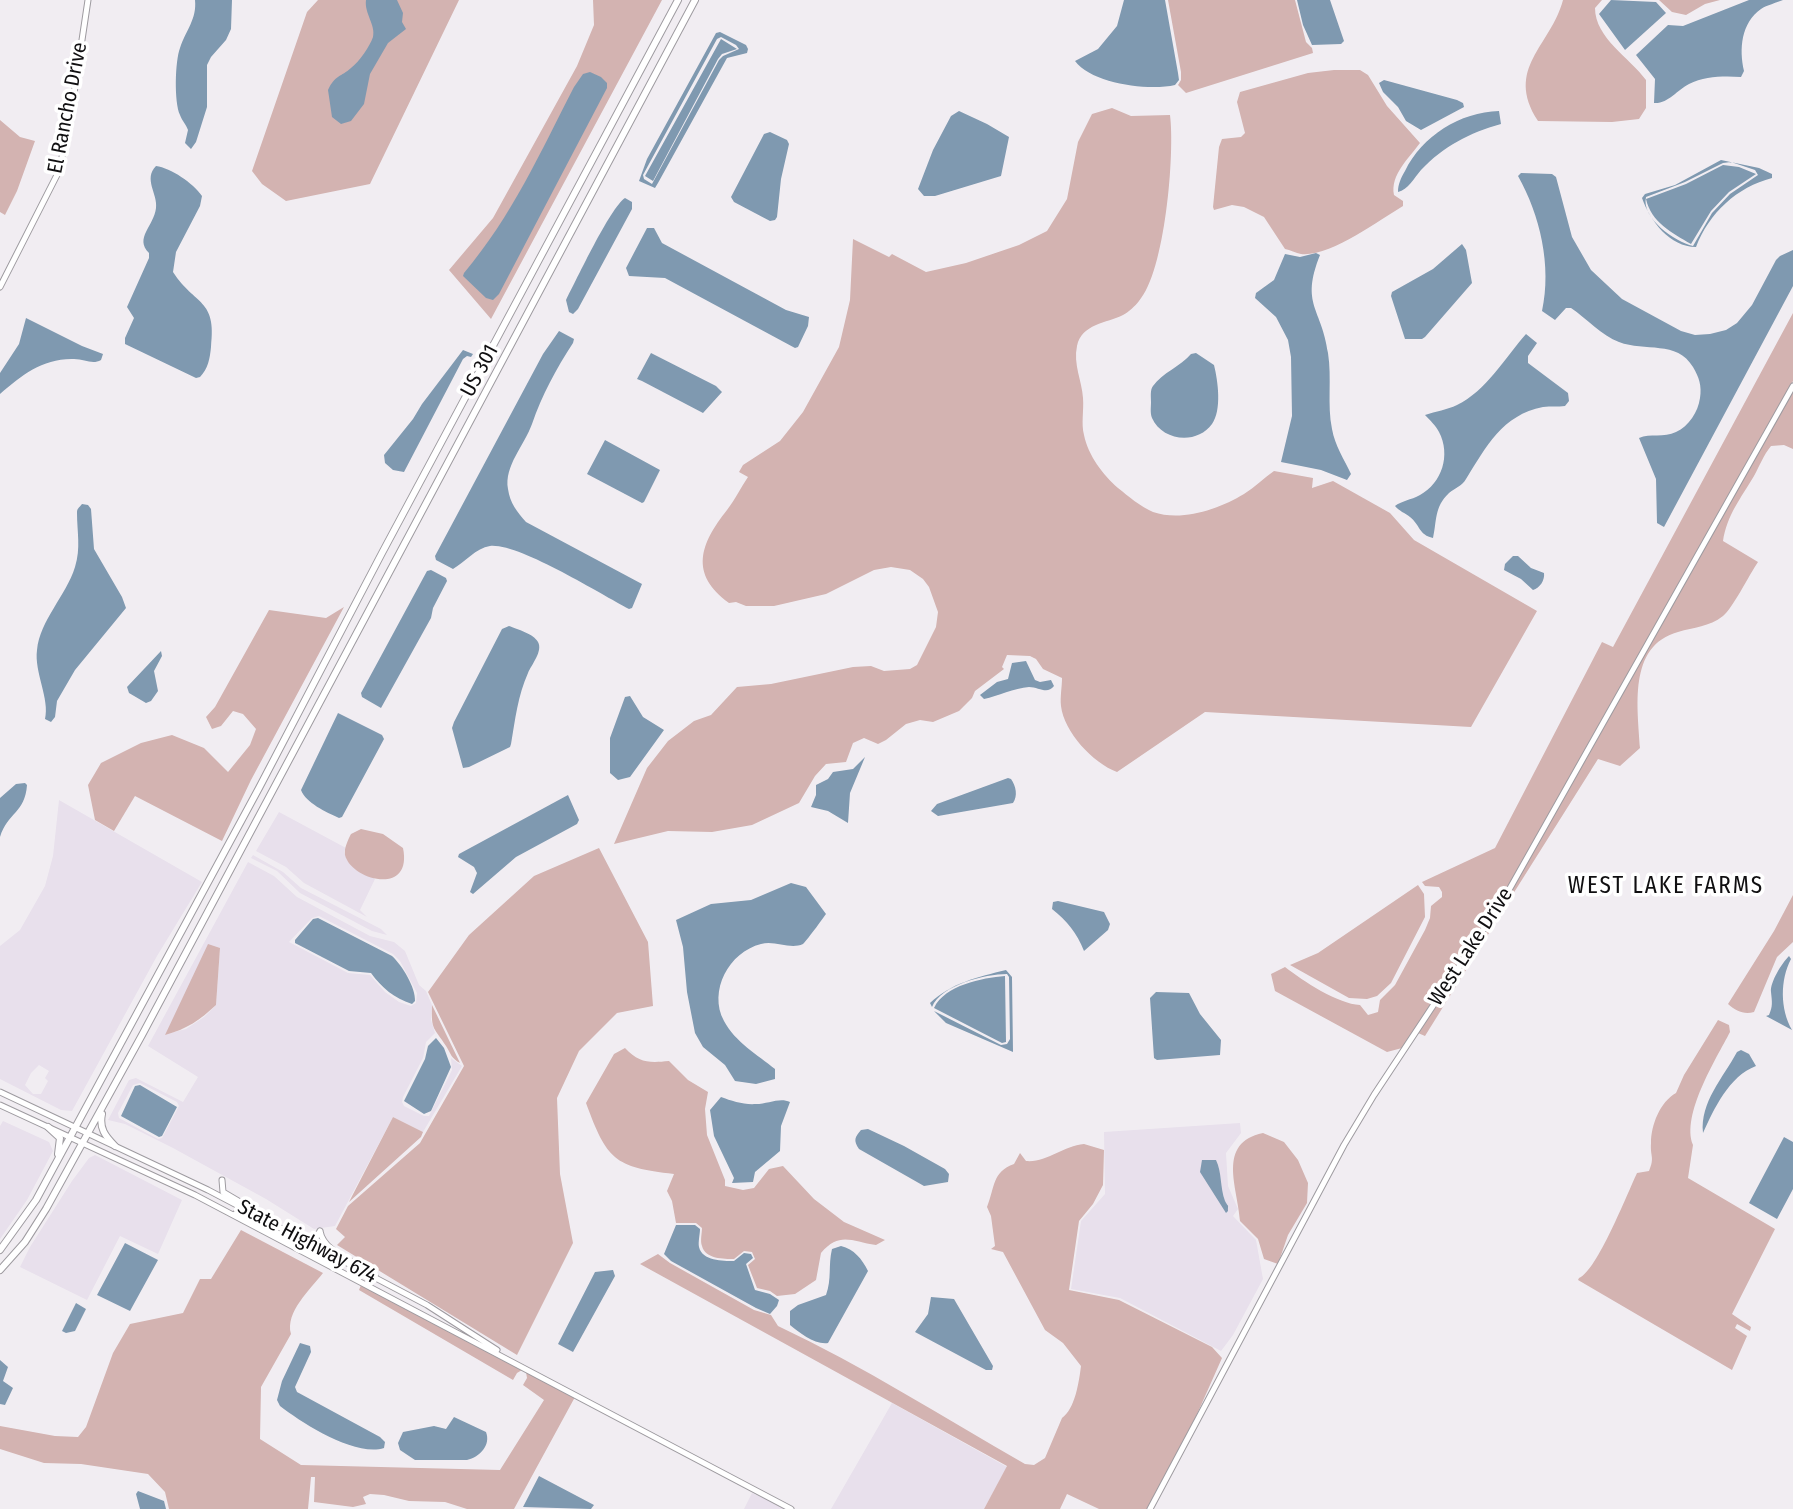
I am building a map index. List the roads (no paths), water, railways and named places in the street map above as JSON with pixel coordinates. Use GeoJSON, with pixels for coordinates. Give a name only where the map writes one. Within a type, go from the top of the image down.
{"type":"FeatureCollection","features":[{"type":"Feature","properties":{"kind":"main road","name":"El Rancho Drive"},"geometry":{"type":"LineString","coordinates":[[0,288],[59,172],[70,120],[88,0]]}},
{"type":"Feature","properties":{"kind":"main road","name":"US 301"},"geometry":{"type":"LineString","coordinates":[[0,1250],[29,1212],[284,743],[678,0]]}},
{"type":"Feature","properties":{"kind":"main road","name":"US 301"},"geometry":{"type":"LineString","coordinates":[[0,1270],[36,1226],[103,1106],[695,0]]}},
{"type":"Feature","properties":{"kind":"main road"},"geometry":{"type":"LineString","coordinates":[[546,247],[559,254]]}},
{"type":"Feature","properties":{"kind":"main road","name":"West Lake Drive"},"geometry":{"type":"LineString","coordinates":[[1150,1509],[1344,1145],[1505,897],[1793,386]]}},
{"type":"Feature","properties":{"kind":"main road","name":"State Highway 674"},"geometry":{"type":"LineString","coordinates":[[0,1092],[206,1189],[426,1305],[531,1371]]}},
{"type":"Feature","properties":{"kind":"main road","name":"State Highway 674"},"geometry":{"type":"LineString","coordinates":[[0,1105],[229,1213],[791,1509]]}},
{"type":"Feature","properties":{"kind":"main road"},"geometry":{"type":"LineString","coordinates":[[103,1106],[101,1127],[115,1146]]}},
{"type":"Feature","properties":{"kind":"main road"},"geometry":{"type":"LineString","coordinates":[[48,1127],[60,1139],[57,1160]]}},
{"type":"Feature","properties":{"kind":"main road"},"geometry":{"type":"LineString","coordinates":[[206,1189],[213,1188],[222,1180],[223,1192],[263,1215],[272,1224]]}},
{"type":"Feature","properties":{"kind":"main road"},"geometry":{"type":"LineString","coordinates":[[229,1213],[243,1216],[298,1243],[309,1244],[317,1238],[320,1231]]}},
{"type":"Feature","properties":{"kind":"main road"},"geometry":{"type":"LineString","coordinates":[[301,1239],[309,1239],[320,1231]]}},
{"type":"Feature","properties":{"kind":"main road"},"geometry":{"type":"LineString","coordinates":[[320,1231],[326,1246],[365,1267],[380,1281]]}},
{"type":"Feature","properties":{"kind":"water"},"geometry":{"type":"Polygon","coordinates":[[[195,0],[232,0],[231,29],[207,65],[207,107],[196,142],[191,149],[185,143],[188,130],[178,109],[176,82],[178,54],[193,19],[195,0]]]}},
{"type":"Feature","properties":{"kind":"water"},"geometry":{"type":"Polygon","coordinates":[[[366,0],[397,0],[406,29],[388,43],[370,74],[364,104],[351,121],[341,124],[332,117],[328,90],[336,79],[357,62],[372,41],[373,28],[366,0]]]}},
{"type":"Feature","properties":{"kind":"water"},"geometry":{"type":"Polygon","coordinates":[[[1124,0],[1165,0],[1179,80],[1175,85],[1151,87],[1122,84],[1094,75],[1075,61],[1098,49],[1117,26],[1124,0]]]}},
{"type":"Feature","properties":{"kind":"water"},"geometry":{"type":"Polygon","coordinates":[[[1297,0],[1330,0],[1344,41],[1341,44],[1312,45],[1303,25],[1297,0]]]}},
{"type":"Feature","properties":{"kind":"water"},"geometry":{"type":"Polygon","coordinates":[[[1611,0],[1656,2],[1666,13],[1625,50],[1599,14],[1611,0]]]}},
{"type":"Feature","properties":{"kind":"water"},"geometry":{"type":"Polygon","coordinates":[[[1749,0],[1783,0],[1761,9],[1749,22],[1743,37],[1744,71],[1741,77],[1701,79],[1668,99],[1654,103],[1655,79],[1636,55],[1668,25],[1683,26],[1749,0]]]}},
{"type":"Feature","properties":{"kind":"water"},"geometry":{"type":"Polygon","coordinates":[[[720,32],[746,45],[747,53],[727,58],[655,188],[639,181],[647,159],[716,33],[720,32]],[[721,37],[717,39],[643,175],[644,179],[652,184],[719,60],[739,49],[721,37]]]}},
{"type":"Feature","properties":{"kind":"water"},"geometry":{"type":"Polygon","coordinates":[[[721,39],[737,49],[722,54],[718,59],[653,181],[645,176],[721,39]]]}},
{"type":"Feature","properties":{"kind":"water"},"geometry":{"type":"Polygon","coordinates":[[[590,72],[601,77],[607,83],[607,88],[499,294],[493,300],[486,298],[463,276],[464,273],[511,207],[574,87],[583,74],[590,72]]]}},
{"type":"Feature","properties":{"kind":"water"},"geometry":{"type":"Polygon","coordinates":[[[1384,80],[1457,100],[1463,103],[1464,107],[1421,130],[1406,121],[1398,107],[1383,92],[1379,83],[1384,80]]]}},
{"type":"Feature","properties":{"kind":"water"},"geometry":{"type":"Polygon","coordinates":[[[959,111],[1009,137],[1001,176],[935,196],[924,196],[918,189],[933,150],[951,116],[959,111]]]}},
{"type":"Feature","properties":{"kind":"water"},"geometry":{"type":"Polygon","coordinates":[[[1499,111],[1501,124],[1468,136],[1448,147],[1421,170],[1408,186],[1398,192],[1401,179],[1412,158],[1432,137],[1457,121],[1484,112],[1499,111]]]}},
{"type":"Feature","properties":{"kind":"water"},"geometry":{"type":"Polygon","coordinates":[[[770,132],[787,140],[789,144],[781,179],[777,217],[770,221],[734,202],[731,197],[764,134],[770,132]]]}},
{"type":"Feature","properties":{"kind":"water"},"geometry":{"type":"Polygon","coordinates":[[[1721,160],[1731,162],[1723,163],[1685,182],[1646,197],[1648,212],[1642,198],[1645,194],[1675,185],[1721,160]]]}},
{"type":"Feature","properties":{"kind":"water"},"geometry":{"type":"Polygon","coordinates":[[[1732,162],[1772,174],[1772,178],[1747,188],[1726,203],[1708,223],[1696,247],[1678,243],[1654,222],[1677,240],[1693,246],[1712,213],[1730,194],[1758,175],[1755,170],[1732,162]]]}},
{"type":"Feature","properties":{"kind":"water"},"geometry":{"type":"Polygon","coordinates":[[[1723,165],[1739,167],[1756,174],[1729,192],[1711,211],[1691,244],[1663,226],[1652,214],[1646,199],[1686,184],[1723,165]]]}},
{"type":"Feature","properties":{"kind":"water"},"geometry":{"type":"Polygon","coordinates":[[[156,166],[181,177],[202,196],[200,206],[176,252],[173,272],[202,304],[211,319],[211,347],[207,367],[200,377],[196,378],[125,344],[134,318],[127,307],[149,258],[143,242],[155,214],[156,203],[151,176],[156,166]]]}},
{"type":"Feature","properties":{"kind":"water"},"geometry":{"type":"Polygon","coordinates":[[[1521,173],[1552,174],[1556,177],[1572,237],[1591,270],[1622,299],[1681,331],[1695,335],[1726,330],[1737,323],[1752,305],[1776,260],[1793,250],[1793,286],[1664,527],[1657,523],[1656,479],[1639,438],[1671,434],[1689,422],[1700,398],[1697,374],[1678,353],[1619,342],[1571,308],[1566,308],[1555,320],[1542,311],[1545,259],[1538,224],[1518,176],[1521,173]]]}},
{"type":"Feature","properties":{"kind":"water"},"geometry":{"type":"Polygon","coordinates":[[[625,198],[632,202],[632,209],[573,314],[569,312],[566,300],[611,215],[625,198]]]}},
{"type":"Feature","properties":{"kind":"water"},"geometry":{"type":"Polygon","coordinates":[[[647,228],[654,228],[662,243],[786,310],[809,317],[808,326],[798,347],[795,348],[665,278],[629,276],[626,268],[647,228]]]}},
{"type":"Feature","properties":{"kind":"water"},"geometry":{"type":"Polygon","coordinates":[[[1462,244],[1466,250],[1472,283],[1425,337],[1405,339],[1392,292],[1433,269],[1462,244]]]}},
{"type":"Feature","properties":{"kind":"water"},"geometry":{"type":"Polygon","coordinates":[[[1316,253],[1320,255],[1314,272],[1312,296],[1328,353],[1332,429],[1337,447],[1351,474],[1347,480],[1321,470],[1281,462],[1292,416],[1291,357],[1288,340],[1276,317],[1255,298],[1256,293],[1274,280],[1285,254],[1300,257],[1316,253]]]}},
{"type":"Feature","properties":{"kind":"water"},"geometry":{"type":"Polygon","coordinates":[[[26,318],[103,354],[101,360],[52,361],[25,374],[0,394],[0,373],[19,344],[26,318]]]}},
{"type":"Feature","properties":{"kind":"water"},"geometry":{"type":"Polygon","coordinates":[[[559,331],[574,339],[573,343],[550,382],[512,464],[508,481],[509,494],[514,507],[526,522],[642,584],[632,608],[629,609],[539,561],[503,547],[485,547],[453,569],[436,560],[435,556],[543,354],[559,331]]]}},
{"type":"Feature","properties":{"kind":"water"},"geometry":{"type":"Polygon","coordinates":[[[1526,334],[1537,343],[1528,356],[1528,363],[1568,393],[1569,401],[1565,406],[1529,411],[1506,425],[1488,444],[1464,481],[1444,498],[1438,509],[1433,538],[1428,537],[1410,517],[1395,506],[1428,490],[1442,468],[1443,441],[1425,415],[1457,405],[1477,391],[1526,334]]]}},
{"type":"Feature","properties":{"kind":"water"},"geometry":{"type":"Polygon","coordinates":[[[463,350],[473,354],[463,359],[404,472],[393,470],[385,463],[384,455],[463,350]]]}},
{"type":"Feature","properties":{"kind":"water"},"geometry":{"type":"Polygon","coordinates":[[[651,353],[716,386],[722,392],[703,413],[637,379],[651,353]]]}},
{"type":"Feature","properties":{"kind":"water"},"geometry":{"type":"Polygon","coordinates":[[[1196,353],[1214,365],[1218,395],[1215,418],[1206,431],[1198,435],[1180,438],[1171,436],[1163,432],[1152,418],[1151,389],[1161,377],[1196,353]]]}},
{"type":"Feature","properties":{"kind":"water"},"geometry":{"type":"Polygon","coordinates":[[[605,440],[660,470],[644,502],[587,474],[605,440]]]}},
{"type":"Feature","properties":{"kind":"water"},"geometry":{"type":"Polygon","coordinates":[[[82,504],[91,509],[94,549],[126,608],[75,670],[57,701],[55,717],[51,722],[45,719],[37,650],[43,628],[75,567],[78,547],[77,511],[82,504]]]}},
{"type":"Feature","properties":{"kind":"water"},"geometry":{"type":"Polygon","coordinates":[[[1513,556],[1518,556],[1531,568],[1544,573],[1543,581],[1538,587],[1533,590],[1521,579],[1504,570],[1505,564],[1513,556]]]}},
{"type":"Feature","properties":{"kind":"water"},"geometry":{"type":"Polygon","coordinates":[[[431,570],[447,581],[433,608],[431,618],[381,708],[362,697],[361,693],[427,571],[431,570]]]}},
{"type":"Feature","properties":{"kind":"water"},"geometry":{"type":"Polygon","coordinates":[[[509,626],[533,637],[539,646],[522,690],[511,744],[510,747],[463,768],[452,728],[502,629],[509,626]]]}},
{"type":"Feature","properties":{"kind":"water"},"geometry":{"type":"Polygon","coordinates":[[[161,651],[162,656],[154,671],[158,691],[151,701],[146,703],[129,693],[127,687],[161,651]]]}},
{"type":"Feature","properties":{"kind":"water"},"geometry":{"type":"Polygon","coordinates":[[[1026,661],[1035,680],[1051,680],[1054,686],[1051,689],[1023,688],[984,699],[980,695],[997,682],[1008,679],[1012,663],[1026,661]]]}},
{"type":"Feature","properties":{"kind":"water"},"geometry":{"type":"Polygon","coordinates":[[[630,696],[643,717],[664,730],[630,777],[618,780],[610,773],[610,738],[625,697],[630,696]]]}},
{"type":"Feature","properties":{"kind":"water"},"geometry":{"type":"Polygon","coordinates":[[[338,713],[382,735],[384,739],[342,817],[339,818],[312,803],[301,790],[338,713]]]}},
{"type":"Feature","properties":{"kind":"water"},"geometry":{"type":"Polygon","coordinates":[[[865,757],[850,793],[848,823],[828,811],[811,807],[816,795],[816,785],[828,779],[833,772],[853,769],[865,757]]]}},
{"type":"Feature","properties":{"kind":"water"},"geometry":{"type":"Polygon","coordinates":[[[1008,778],[1015,788],[1013,803],[938,816],[931,811],[937,804],[1008,778]]]}},
{"type":"Feature","properties":{"kind":"water"},"geometry":{"type":"Polygon","coordinates":[[[25,783],[26,794],[23,801],[7,822],[0,837],[0,798],[16,784],[25,783]]]}},
{"type":"Feature","properties":{"kind":"water"},"geometry":{"type":"Polygon","coordinates":[[[568,795],[579,820],[577,824],[516,857],[473,894],[470,892],[477,873],[474,867],[458,857],[459,854],[568,795]]]}},
{"type":"Feature","properties":{"kind":"water"},"geometry":{"type":"Polygon","coordinates":[[[791,883],[806,887],[826,914],[803,944],[793,946],[766,943],[750,948],[739,955],[725,974],[719,997],[724,1021],[740,1042],[775,1069],[775,1079],[756,1084],[735,1081],[725,1065],[703,1047],[695,1033],[687,992],[683,947],[676,920],[711,904],[751,900],[791,883]]]}},
{"type":"Feature","properties":{"kind":"water"},"geometry":{"type":"Polygon","coordinates":[[[1053,902],[1104,912],[1110,924],[1108,930],[1084,951],[1071,928],[1052,909],[1053,902]]]}},
{"type":"Feature","properties":{"kind":"water"},"geometry":{"type":"Polygon","coordinates":[[[318,918],[392,956],[408,977],[415,1001],[412,1004],[394,996],[371,973],[349,971],[295,943],[313,919],[318,918]]]}},
{"type":"Feature","properties":{"kind":"water"},"geometry":{"type":"Polygon","coordinates":[[[1789,956],[1791,959],[1783,985],[1783,995],[1785,1013],[1792,1030],[1766,1016],[1772,1006],[1772,983],[1789,956]]]}},
{"type":"Feature","properties":{"kind":"water"},"geometry":{"type":"Polygon","coordinates":[[[1006,970],[1012,977],[1013,1052],[946,1023],[934,1011],[1001,1045],[1007,1044],[1010,1039],[1007,974],[965,982],[1006,970]]]}},
{"type":"Feature","properties":{"kind":"water"},"geometry":{"type":"Polygon","coordinates":[[[1005,976],[1006,1042],[1002,1043],[934,1008],[939,1000],[955,988],[975,981],[1005,976]]]}},
{"type":"Feature","properties":{"kind":"water"},"geometry":{"type":"Polygon","coordinates":[[[965,982],[944,993],[932,1007],[930,1003],[947,990],[965,982]]]}},
{"type":"Feature","properties":{"kind":"water"},"geometry":{"type":"Polygon","coordinates":[[[1156,992],[1189,993],[1200,1014],[1221,1040],[1220,1055],[1157,1060],[1154,1058],[1150,998],[1156,992]]]}},
{"type":"Feature","properties":{"kind":"water"},"geometry":{"type":"Polygon","coordinates":[[[436,1038],[444,1048],[451,1067],[431,1111],[424,1114],[404,1101],[425,1059],[428,1046],[436,1038]]]}},
{"type":"Feature","properties":{"kind":"water"},"geometry":{"type":"Polygon","coordinates":[[[1741,1050],[1749,1054],[1756,1066],[1730,1085],[1703,1133],[1709,1101],[1737,1052],[1741,1050]]]}},
{"type":"Feature","properties":{"kind":"water"},"geometry":{"type":"Polygon","coordinates":[[[140,1085],[177,1107],[162,1136],[159,1137],[121,1116],[135,1086],[140,1085]]]}},
{"type":"Feature","properties":{"kind":"water"},"geometry":{"type":"Polygon","coordinates":[[[721,1097],[747,1104],[782,1100],[790,1102],[781,1126],[780,1151],[755,1172],[753,1182],[732,1183],[734,1178],[714,1136],[710,1110],[721,1097]]]}},
{"type":"Feature","properties":{"kind":"water"},"geometry":{"type":"Polygon","coordinates":[[[868,1129],[945,1169],[949,1174],[948,1182],[924,1186],[859,1149],[856,1137],[861,1130],[868,1129]]]}},
{"type":"Feature","properties":{"kind":"water"},"geometry":{"type":"Polygon","coordinates":[[[1784,1137],[1793,1142],[1793,1189],[1777,1219],[1749,1203],[1784,1137]]]}},
{"type":"Feature","properties":{"kind":"water"},"geometry":{"type":"Polygon","coordinates":[[[1202,1160],[1216,1160],[1223,1196],[1228,1206],[1226,1213],[1200,1172],[1202,1160]]]}},
{"type":"Feature","properties":{"kind":"water"},"geometry":{"type":"Polygon","coordinates":[[[676,1225],[695,1225],[700,1229],[699,1247],[708,1258],[734,1261],[744,1253],[751,1254],[753,1258],[746,1264],[755,1290],[779,1300],[777,1306],[770,1314],[671,1261],[664,1254],[676,1225]]]}},
{"type":"Feature","properties":{"kind":"water"},"geometry":{"type":"Polygon","coordinates":[[[125,1243],[158,1260],[130,1311],[97,1295],[125,1243]]]}},
{"type":"Feature","properties":{"kind":"water"},"geometry":{"type":"Polygon","coordinates":[[[841,1246],[857,1255],[868,1271],[828,1343],[818,1342],[790,1325],[790,1311],[798,1305],[826,1295],[832,1249],[841,1246]]]}},
{"type":"Feature","properties":{"kind":"water"},"geometry":{"type":"Polygon","coordinates":[[[613,1270],[615,1276],[573,1352],[558,1344],[595,1272],[613,1270]]]}},
{"type":"Feature","properties":{"kind":"water"},"geometry":{"type":"Polygon","coordinates":[[[931,1297],[954,1299],[993,1366],[992,1370],[986,1370],[915,1332],[928,1314],[931,1297]]]}},
{"type":"Feature","properties":{"kind":"water"},"geometry":{"type":"Polygon","coordinates":[[[76,1303],[86,1309],[75,1331],[66,1333],[62,1331],[76,1303]]]}},
{"type":"Feature","properties":{"kind":"water"},"geometry":{"type":"Polygon","coordinates":[[[300,1343],[310,1346],[311,1352],[295,1387],[297,1392],[380,1437],[385,1442],[384,1448],[359,1448],[329,1437],[280,1406],[277,1400],[282,1381],[300,1343]]]}},
{"type":"Feature","properties":{"kind":"water"},"geometry":{"type":"Polygon","coordinates":[[[0,1360],[8,1367],[3,1381],[13,1388],[5,1405],[0,1404],[0,1360]]]}},
{"type":"Feature","properties":{"kind":"water"},"geometry":{"type":"Polygon","coordinates":[[[454,1417],[486,1432],[486,1446],[476,1456],[467,1460],[415,1460],[400,1450],[398,1443],[403,1432],[434,1426],[446,1429],[454,1417]]]}},
{"type":"Feature","properties":{"kind":"water"},"geometry":{"type":"Polygon","coordinates":[[[539,1476],[594,1505],[591,1509],[523,1507],[539,1476]]]}},
{"type":"Feature","properties":{"kind":"water"},"geometry":{"type":"Polygon","coordinates":[[[138,1491],[164,1501],[166,1509],[140,1509],[136,1494],[138,1491]]]}},
{"type":"Feature","properties":{"kind":"district","name":"WEST LAKE FARMS"},"geometry":{"type":"Point","coordinates":[1666,887]}}]}
